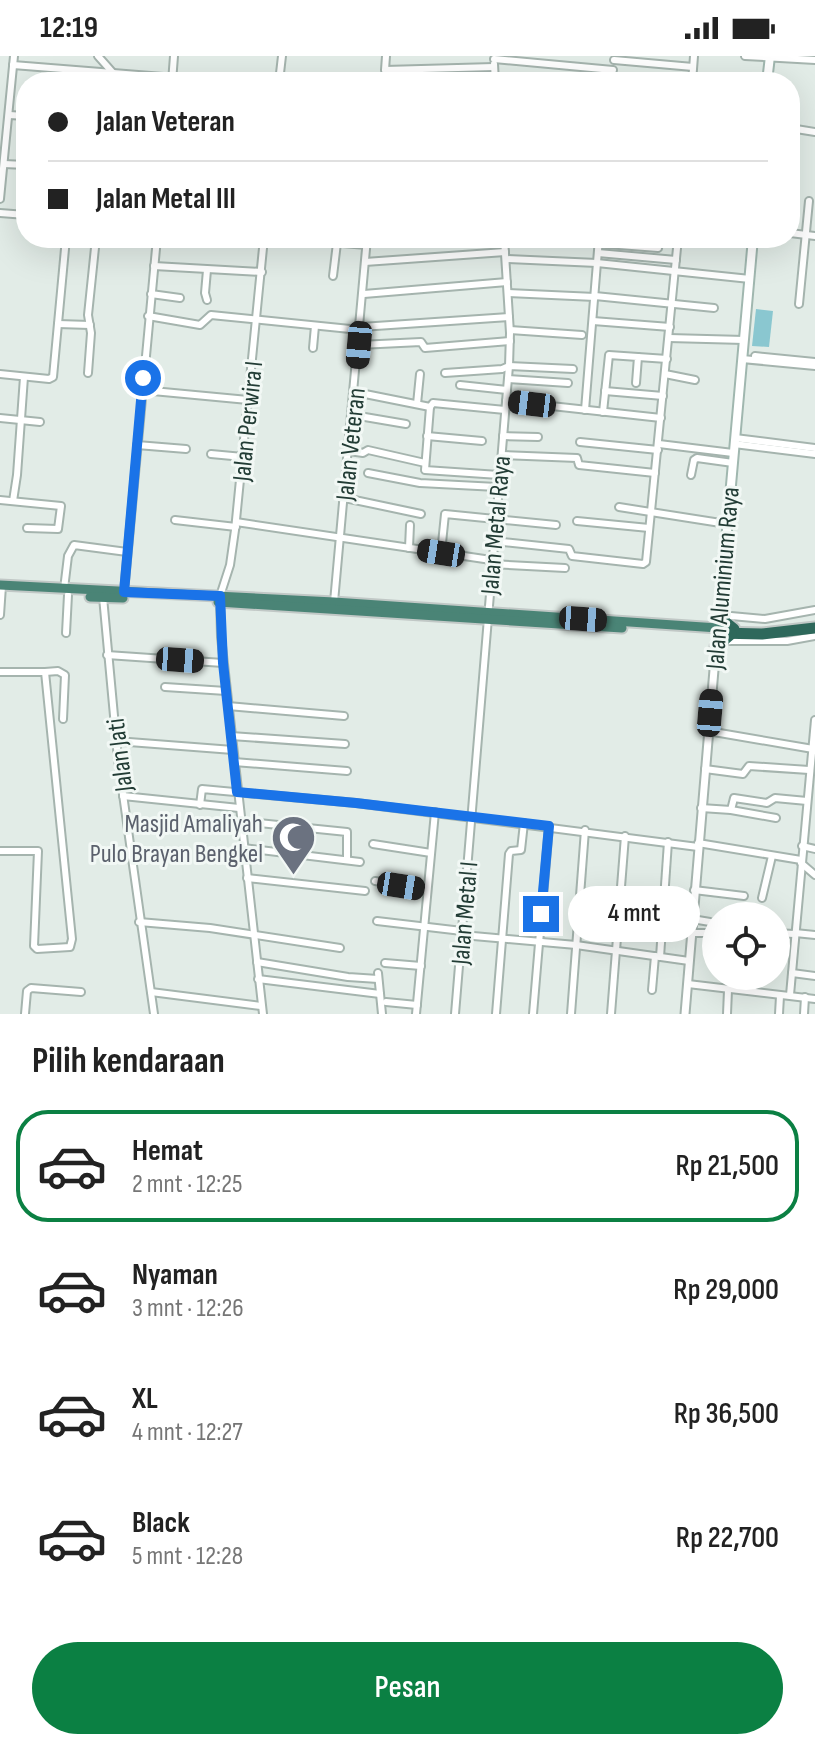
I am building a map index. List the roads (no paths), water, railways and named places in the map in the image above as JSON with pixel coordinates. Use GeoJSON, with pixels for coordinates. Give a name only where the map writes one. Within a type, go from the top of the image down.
{"type":"FeatureCollection","features":[{"type":"Feature","properties":{"kind":"highway"},"geometry":{"type":"LineString","coordinates":[[1,588],[103,595],[334,602],[487,616]]}},
{"type":"Feature","properties":{"kind":"highway"},"geometry":{"type":"LineString","coordinates":[[103,595],[124,592],[487,616],[718,623],[732,632],[815,625]]}},
{"type":"Feature","properties":{"kind":"highway"},"geometry":{"type":"LineString","coordinates":[[716,650],[732,632]]}},
{"type":"Feature","properties":{"kind":"main road","name":"Jalan Aluminium Raya"},"geometry":{"type":"LineString","coordinates":[[718,623],[752,248]]}},
{"type":"Feature","properties":{"kind":"street"},"geometry":{"type":"LineString","coordinates":[[0,199],[14,56]]}},
{"type":"Feature","properties":{"kind":"street"},"geometry":{"type":"LineString","coordinates":[[98,56],[113,72]]}},
{"type":"Feature","properties":{"kind":"street"},"geometry":{"type":"LineString","coordinates":[[386,56],[385,70],[494,61],[613,70],[614,58],[693,67]]}},
{"type":"Feature","properties":{"kind":"street"},"geometry":{"type":"LineString","coordinates":[[693,72],[694,56]]}},
{"type":"Feature","properties":{"kind":"street"},"geometry":{"type":"LineString","coordinates":[[745,56],[815,60]]}},
{"type":"Feature","properties":{"kind":"street"},"geometry":{"type":"LineString","coordinates":[[13,65],[113,72]]}},
{"type":"Feature","properties":{"kind":"street"},"geometry":{"type":"LineString","coordinates":[[9,115],[16,115]]}},
{"type":"Feature","properties":{"kind":"street"},"geometry":{"type":"LineString","coordinates":[[4,164],[16,165]]}},
{"type":"Feature","properties":{"kind":"street"},"geometry":{"type":"LineString","coordinates":[[799,304],[809,201]]}},
{"type":"Feature","properties":{"kind":"street"},"geometry":{"type":"LineString","coordinates":[[800,234],[815,236]]}},
{"type":"Feature","properties":{"kind":"street"},"geometry":{"type":"LineString","coordinates":[[0,374],[53,377],[65,248]]}},
{"type":"Feature","properties":{"kind":"street"},"geometry":{"type":"LineString","coordinates":[[88,373],[88,315],[95,248]]}},
{"type":"Feature","properties":{"kind":"street"},"geometry":{"type":"LineString","coordinates":[[124,592],[156,248]]}},
{"type":"Feature","properties":{"kind":"street","name":"Jalan Perwira I"},"geometry":{"type":"LineString","coordinates":[[262,1010],[223,663],[219,599],[230,565],[236,525],[263,248]]}},
{"type":"Feature","properties":{"kind":"street"},"geometry":{"type":"LineString","coordinates":[[333,276],[336,248]]}},
{"type":"Feature","properties":{"kind":"street","name":"Jalan Veteran"},"geometry":{"type":"LineString","coordinates":[[334,602],[366,248]]}},
{"type":"Feature","properties":{"kind":"street","name":"Jalan Metal Raya"},"geometry":{"type":"LineString","coordinates":[[487,616],[509,366],[505,248]]}},
{"type":"Feature","properties":{"kind":"street"},"geometry":{"type":"LineString","coordinates":[[585,410],[588,335],[593,321],[598,248]]}},
{"type":"Feature","properties":{"kind":"street"},"geometry":{"type":"LineString","coordinates":[[493,541],[569,549],[572,556],[644,564],[647,561],[677,248]]}},
{"type":"Feature","properties":{"kind":"street"},"geometry":{"type":"LineString","coordinates":[[598,253],[676,260]]}},
{"type":"Feature","properties":{"kind":"street"},"geometry":{"type":"LineString","coordinates":[[365,262],[505,256],[750,279]]}},
{"type":"Feature","properties":{"kind":"street"},"geometry":{"type":"LineString","coordinates":[[154,266],[262,272]]}},
{"type":"Feature","properties":{"kind":"street"},"geometry":{"type":"LineString","coordinates":[[207,270],[207,300]]}},
{"type":"Feature","properties":{"kind":"street"},"geometry":{"type":"LineString","coordinates":[[364,294],[507,282]]}},
{"type":"Feature","properties":{"kind":"street"},"geometry":{"type":"LineString","coordinates":[[508,293],[672,302],[714,308]]}},
{"type":"Feature","properties":{"kind":"street"},"geometry":{"type":"LineString","coordinates":[[151,294],[180,298]]}},
{"type":"Feature","properties":{"kind":"street"},"geometry":{"type":"LineString","coordinates":[[148,316],[200,325],[211,315],[360,329],[509,317]]}},
{"type":"Feature","properties":{"kind":"street"},"geometry":{"type":"LineString","coordinates":[[593,321],[670,327]]}},
{"type":"Feature","properties":{"kind":"street"},"geometry":{"type":"LineString","coordinates":[[58,324],[90,325]]}},
{"type":"Feature","properties":{"kind":"street"},"geometry":{"type":"LineString","coordinates":[[313,348],[315,326]]}},
{"type":"Feature","properties":{"kind":"street"},"geometry":{"type":"LineString","coordinates":[[510,330],[588,335]]}},
{"type":"Feature","properties":{"kind":"street"},"geometry":{"type":"LineString","coordinates":[[669,338],[744,340]]}},
{"type":"Feature","properties":{"kind":"street"},"geometry":{"type":"LineString","coordinates":[[359,345],[421,342],[426,348],[510,341]]}},
{"type":"Feature","properties":{"kind":"street"},"geometry":{"type":"LineString","coordinates":[[603,412],[609,355],[667,359]]}},
{"type":"Feature","properties":{"kind":"street"},"geometry":{"type":"LineString","coordinates":[[636,383],[638,357]]}},
{"type":"Feature","properties":{"kind":"street"},"geometry":{"type":"LineString","coordinates":[[743,357],[815,364]]}},
{"type":"Feature","properties":{"kind":"street"},"geometry":{"type":"LineString","coordinates":[[445,373],[509,366],[573,369]]}},
{"type":"Feature","properties":{"kind":"street"},"geometry":{"type":"LineString","coordinates":[[417,404],[420,374]]}},
{"type":"Feature","properties":{"kind":"street"},"geometry":{"type":"LineString","coordinates":[[665,374],[695,380]]}},
{"type":"Feature","properties":{"kind":"street"},"geometry":{"type":"LineString","coordinates":[[13,501],[24,377]]}},
{"type":"Feature","properties":{"kind":"street"},"geometry":{"type":"LineString","coordinates":[[508,379],[568,383]]}},
{"type":"Feature","properties":{"kind":"street"},"geometry":{"type":"LineString","coordinates":[[460,385],[507,390]]}},
{"type":"Feature","properties":{"kind":"street"},"geometry":{"type":"LineString","coordinates":[[142,390],[248,400]]}},
{"type":"Feature","properties":{"kind":"street"},"geometry":{"type":"LineString","coordinates":[[605,391],[663,396]]}},
{"type":"Feature","properties":{"kind":"street"},"geometry":{"type":"LineString","coordinates":[[355,392],[430,407]]}},
{"type":"Feature","properties":{"kind":"street"},"geometry":{"type":"LineString","coordinates":[[506,401],[661,418]]}},
{"type":"Feature","properties":{"kind":"street"},"geometry":{"type":"LineString","coordinates":[[499,475],[425,470],[427,436],[433,403],[505,410]]}},
{"type":"Feature","properties":{"kind":"street"},"geometry":{"type":"LineString","coordinates":[[353,415],[406,424]]}},
{"type":"Feature","properties":{"kind":"street"},"geometry":{"type":"LineString","coordinates":[[0,418],[40,422]]}},
{"type":"Feature","properties":{"kind":"street"},"geometry":{"type":"LineString","coordinates":[[427,436],[482,441]]}},
{"type":"Feature","properties":{"kind":"street"},"geometry":{"type":"LineString","coordinates":[[503,436],[538,437]]}},
{"type":"Feature","properties":{"kind":"street"},"geometry":{"type":"LineString","coordinates":[[580,442],[734,450]]}},
{"type":"Feature","properties":{"kind":"street"},"geometry":{"type":"LineString","coordinates":[[691,475],[697,458],[762,444],[815,451]]}},
{"type":"Feature","properties":{"kind":"street"},"geometry":{"type":"LineString","coordinates":[[137,445],[186,449]]}},
{"type":"Feature","properties":{"kind":"street"},"geometry":{"type":"LineString","coordinates":[[349,451],[364,453],[368,450],[425,463]]}},
{"type":"Feature","properties":{"kind":"street"},"geometry":{"type":"LineString","coordinates":[[211,454],[243,457]]}},
{"type":"Feature","properties":{"kind":"street"},"geometry":{"type":"LineString","coordinates":[[502,455],[578,458],[579,465],[655,473]]}},
{"type":"Feature","properties":{"kind":"street"},"geometry":{"type":"LineString","coordinates":[[368,473],[420,483],[497,487]]}},
{"type":"Feature","properties":{"kind":"street"},"geometry":{"type":"LineString","coordinates":[[345,498],[421,514]]}},
{"type":"Feature","properties":{"kind":"street"},"geometry":{"type":"LineString","coordinates":[[0,500],[61,506],[58,529],[27,528]]}},
{"type":"Feature","properties":{"kind":"street"},"geometry":{"type":"LineString","coordinates":[[619,507],[727,524]]}},
{"type":"Feature","properties":{"kind":"street"},"geometry":{"type":"LineString","coordinates":[[441,553],[445,514],[556,525]]}},
{"type":"Feature","properties":{"kind":"street"},"geometry":{"type":"LineString","coordinates":[[175,520],[341,536],[491,562],[565,568]]}},
{"type":"Feature","properties":{"kind":"street"},"geometry":{"type":"LineString","coordinates":[[577,521],[649,528]]}},
{"type":"Feature","properties":{"kind":"street"},"geometry":{"type":"LineString","coordinates":[[409,548],[410,525]]}},
{"type":"Feature","properties":{"kind":"street"},"geometry":{"type":"LineString","coordinates":[[66,633],[68,556],[74,545],[127,552]]}},
{"type":"Feature","properties":{"kind":"street"},"geometry":{"type":"LineString","coordinates":[[0,615],[1,588]]}},
{"type":"Feature","properties":{"kind":"street","name":"Jalan Jati"},"geometry":{"type":"LineString","coordinates":[[103,595],[116,741],[154,1014]]}},
{"type":"Feature","properties":{"kind":"street"},"geometry":{"type":"LineString","coordinates":[[718,623],[815,610]]}},
{"type":"Feature","properties":{"kind":"street","name":"Jalan Metal I"},"geometry":{"type":"LineString","coordinates":[[455,1014],[487,616]]}},
{"type":"Feature","properties":{"kind":"street","name":"Jalan Aluminium Raya"},"geometry":{"type":"LineString","coordinates":[[685,1014],[718,623]]}},
{"type":"Feature","properties":{"kind":"street"},"geometry":{"type":"LineString","coordinates":[[716,650],[729,640],[787,641],[815,636]]}},
{"type":"Feature","properties":{"kind":"street"},"geometry":{"type":"LineString","coordinates":[[107,655],[223,663]]}},
{"type":"Feature","properties":{"kind":"street"},"geometry":{"type":"LineString","coordinates":[[0,672],[58,671],[65,675],[63,719]]}},
{"type":"Feature","properties":{"kind":"street"},"geometry":{"type":"LineString","coordinates":[[0,851],[38,851],[34,946],[37,949],[70,947],[72,939],[45,672]]}},
{"type":"Feature","properties":{"kind":"street"},"geometry":{"type":"LineString","coordinates":[[165,687],[226,691]]}},
{"type":"Feature","properties":{"kind":"street"},"geometry":{"type":"LineString","coordinates":[[228,706],[344,716]]}},
{"type":"Feature","properties":{"kind":"street"},"geometry":{"type":"LineString","coordinates":[[790,995],[815,720]]}},
{"type":"Feature","properties":{"kind":"street"},"geometry":{"type":"LineString","coordinates":[[708,731],[814,745]]}},
{"type":"Feature","properties":{"kind":"street"},"geometry":{"type":"LineString","coordinates":[[231,736],[345,744]]}},
{"type":"Feature","properties":{"kind":"street"},"geometry":{"type":"LineString","coordinates":[[116,741],[233,750]]}},
{"type":"Feature","properties":{"kind":"street"},"geometry":{"type":"LineString","coordinates":[[234,762],[347,771]]}},
{"type":"Feature","properties":{"kind":"street"},"geometry":{"type":"LineString","coordinates":[[705,769],[743,774],[749,766],[772,765],[809,770]]}},
{"type":"Feature","properties":{"kind":"street"},"geometry":{"type":"LineString","coordinates":[[200,805],[202,789],[357,803],[772,856],[801,861],[815,875]]}},
{"type":"Feature","properties":{"kind":"street"},"geometry":{"type":"LineString","coordinates":[[123,796],[239,808]]}},
{"type":"Feature","properties":{"kind":"street"},"geometry":{"type":"LineString","coordinates":[[731,810],[734,798],[767,803],[777,798],[807,801]]}},
{"type":"Feature","properties":{"kind":"street"},"geometry":{"type":"LineString","coordinates":[[701,808],[776,818]]}},
{"type":"Feature","properties":{"kind":"street"},"geometry":{"type":"LineString","coordinates":[[416,1014],[435,812]]}},
{"type":"Feature","properties":{"kind":"street"},"geometry":{"type":"LineString","coordinates":[[806,813],[815,815]]}},
{"type":"Feature","properties":{"kind":"street"},"geometry":{"type":"LineString","coordinates":[[240,821],[348,832],[347,860]]}},
{"type":"Feature","properties":{"kind":"street"},"geometry":{"type":"LineString","coordinates":[[496,1014],[509,854],[521,850],[524,823]]}},
{"type":"Feature","properties":{"kind":"street"},"geometry":{"type":"LineString","coordinates":[[533,1014],[549,826]]}},
{"type":"Feature","properties":{"kind":"street"},"geometry":{"type":"LineString","coordinates":[[571,1014],[585,830]]}},
{"type":"Feature","properties":{"kind":"street"},"geometry":{"type":"LineString","coordinates":[[611,1014],[625,836]]}},
{"type":"Feature","properties":{"kind":"street"},"geometry":{"type":"LineString","coordinates":[[652,990],[658,957],[668,842]]}},
{"type":"Feature","properties":{"kind":"street"},"geometry":{"type":"LineString","coordinates":[[373,844],[431,853]]}},
{"type":"Feature","properties":{"kind":"street"},"geometry":{"type":"LineString","coordinates":[[802,846],[815,849]]}},
{"type":"Feature","properties":{"kind":"street"},"geometry":{"type":"LineString","coordinates":[[243,848],[360,862]]}},
{"type":"Feature","properties":{"kind":"street"},"geometry":{"type":"LineString","coordinates":[[762,898],[772,856]]}},
{"type":"Feature","properties":{"kind":"street"},"geometry":{"type":"LineString","coordinates":[[247,878],[365,891]]}},
{"type":"Feature","properties":{"kind":"street"},"geometry":{"type":"LineString","coordinates":[[375,881],[427,890]]}},
{"type":"Feature","properties":{"kind":"street"},"geometry":{"type":"LineString","coordinates":[[694,890],[744,896]]}},
{"type":"Feature","properties":{"kind":"street"},"geometry":{"type":"LineString","coordinates":[[692,919],[702,921]]}},
{"type":"Feature","properties":{"kind":"street"},"geometry":{"type":"LineString","coordinates":[[377,921],[689,961]]}},
{"type":"Feature","properties":{"kind":"street"},"geometry":{"type":"LineString","coordinates":[[139,922],[254,934],[340,948]]}},
{"type":"Feature","properties":{"kind":"street"},"geometry":{"type":"LineString","coordinates":[[691,933],[702,933]]}},
{"type":"Feature","properties":{"kind":"street"},"geometry":{"type":"LineString","coordinates":[[790,933],[815,935]]}},
{"type":"Feature","properties":{"kind":"street"},"geometry":{"type":"LineString","coordinates":[[257,962],[348,977],[378,976],[382,1014]]}},
{"type":"Feature","properties":{"kind":"street"},"geometry":{"type":"LineString","coordinates":[[385,963],[421,966]]}},
{"type":"Feature","properties":{"kind":"street"},"geometry":{"type":"LineString","coordinates":[[792,973],[815,976]]}},
{"type":"Feature","properties":{"kind":"street"},"geometry":{"type":"LineString","coordinates":[[258,979],[380,994]]}},
{"type":"Feature","properties":{"kind":"street"},"geometry":{"type":"LineString","coordinates":[[688,984],[702,986]]}},
{"type":"Feature","properties":{"kind":"street"},"geometry":{"type":"LineString","coordinates":[[25,1014],[27,991],[31,988],[81,992]]}},
{"type":"Feature","properties":{"kind":"street"},"geometry":{"type":"LineString","coordinates":[[727,1014],[728,990],[815,999]]}},
{"type":"Feature","properties":{"kind":"street"},"geometry":{"type":"LineString","coordinates":[[151,992],[262,1010]]}},
{"type":"Feature","properties":{"kind":"street"},"geometry":{"type":"LineString","coordinates":[[779,1014],[780,996]]}},
{"type":"Feature","properties":{"kind":"street"},"geometry":{"type":"LineString","coordinates":[[804,1014],[805,997]]}},
{"type":"Feature","properties":{"kind":"street"},"geometry":{"type":"LineString","coordinates":[[386,1002],[417,1005]]}},
{"type":"Feature","properties":{"kind":"water"},"geometry":{"type":"Polygon","coordinates":[[[756,309],[773,311],[769,347],[752,346],[756,309]]]}},
{"type":"Feature","properties":{"kind":"place","name":"Masjid Amaliyah Pulo Brayan Bengkel"},"geometry":{"type":"Point","coordinates":[294,877]}}]}
